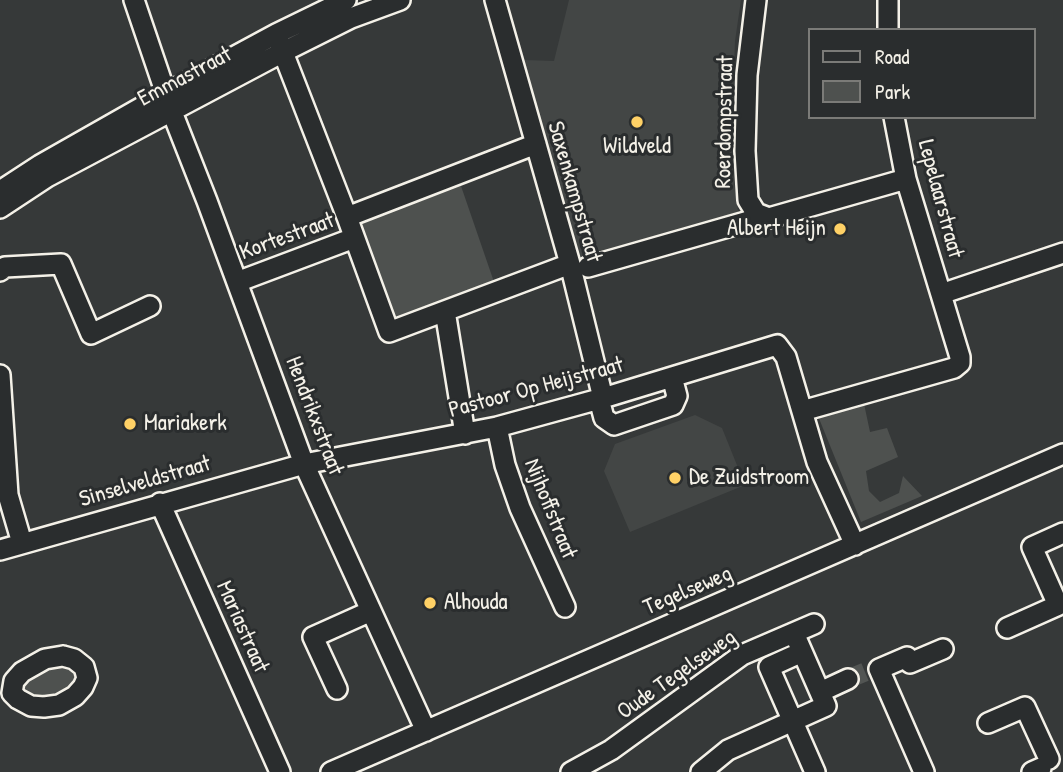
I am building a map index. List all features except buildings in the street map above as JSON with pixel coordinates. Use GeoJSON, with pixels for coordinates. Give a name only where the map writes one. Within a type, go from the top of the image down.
{"type":"FeatureCollection","features":[{"type":"Feature","properties":{"kind":"street","name":"Hendrikxstraat"},"geometry":{"type":"LineString","coordinates":[[134,0],[168,103],[304,464],[426,731]]}},
{"type":"Feature","properties":{"kind":"street","name":"Emmastraat"},"geometry":{"type":"LineString","coordinates":[[0,191],[40,165],[168,103],[348,6],[400,0]]}},
{"type":"Feature","properties":{"kind":"street","name":"Saxenkampstraat"},"geometry":{"type":"LineString","coordinates":[[495,0],[536,145],[579,266],[601,399]]}},
{"type":"Feature","properties":{"kind":"street","name":"Roerdompstraat"},"geometry":{"type":"LineString","coordinates":[[756,0],[747,75],[745,151],[748,200],[756,213],[769,218],[906,179]]}},
{"type":"Feature","properties":{"kind":"street"},"geometry":{"type":"LineString","coordinates":[[888,0],[888,28]]}},
{"type":"Feature","properties":{"kind":"street"},"geometry":{"type":"LineString","coordinates":[[280,43],[389,331],[579,266],[749,221],[756,213]]}},
{"type":"Feature","properties":{"kind":"street","name":"Emmastraat"},"geometry":{"type":"LineString","coordinates":[[0,208],[168,103]]}},
{"type":"Feature","properties":{"kind":"street","name":"Lepelaarstraat"},"geometry":{"type":"LineString","coordinates":[[802,411],[954,368],[960,363],[906,179],[894,119]]}},
{"type":"Feature","properties":{"kind":"street"},"geometry":{"type":"LineString","coordinates":[[347,217],[536,145]]}},
{"type":"Feature","properties":{"kind":"street","name":"Kortestraat"},"geometry":{"type":"LineString","coordinates":[[237,282],[354,238]]}},
{"type":"Feature","properties":{"kind":"street"},"geometry":{"type":"LineString","coordinates":[[941,293],[1063,253]]}},
{"type":"Feature","properties":{"kind":"street"},"geometry":{"type":"LineString","coordinates":[[0,271],[5,267],[61,264],[91,334],[150,306]]}},
{"type":"Feature","properties":{"kind":"street"},"geometry":{"type":"LineString","coordinates":[[445,311],[466,434]]}},
{"type":"Feature","properties":{"kind":"street","name":"Pastoor Op Heijstraat"},"geometry":{"type":"LineString","coordinates":[[304,464],[497,427],[601,399],[777,345],[786,357],[802,411]]}},
{"type":"Feature","properties":{"kind":"street"},"geometry":{"type":"LineString","coordinates":[[0,375],[8,495],[22,543]]}},
{"type":"Feature","properties":{"kind":"street"},"geometry":{"type":"LineString","coordinates":[[601,399],[604,418],[614,425],[673,405],[677,396],[672,377]]}},
{"type":"Feature","properties":{"kind":"street"},"geometry":{"type":"LineString","coordinates":[[802,411],[817,461],[855,545]]}},
{"type":"Feature","properties":{"kind":"street","name":"Nijhoffstraat"},"geometry":{"type":"LineString","coordinates":[[497,427],[505,465],[520,509],[565,607]]}},
{"type":"Feature","properties":{"kind":"street","name":"Tegelseweg"},"geometry":{"type":"LineString","coordinates":[[331,772],[1063,454]]}},
{"type":"Feature","properties":{"kind":"street","name":"Sinselveldstraat"},"geometry":{"type":"LineString","coordinates":[[0,550],[304,464]]}},
{"type":"Feature","properties":{"kind":"street","name":"Mariastraat"},"geometry":{"type":"LineString","coordinates":[[160,503],[280,772]]}},
{"type":"Feature","properties":{"kind":"street"},"geometry":{"type":"LineString","coordinates":[[1007,628],[1060,604],[1032,547],[1063,533]]}},
{"type":"Feature","properties":{"kind":"street"},"geometry":{"type":"LineString","coordinates":[[337,690],[313,637],[371,611]]}},
{"type":"Feature","properties":{"kind":"street","name":"Oude Tegelseweg"},"geometry":{"type":"LineString","coordinates":[[571,772],[611,750],[742,655],[814,624]]}},
{"type":"Feature","properties":{"kind":"street"},"geometry":{"type":"LineString","coordinates":[[701,772],[728,750],[826,706],[794,633]]}},
{"type":"Feature","properties":{"kind":"street"},"geometry":{"type":"LineString","coordinates":[[820,692],[907,657],[910,663],[943,649]]}},
{"type":"Feature","properties":{"kind":"street"},"geometry":{"type":"LineString","coordinates":[[802,652],[769,667],[815,772]]}},
{"type":"Feature","properties":{"kind":"street"},"geometry":{"type":"LineString","coordinates":[[868,672],[924,772]]}},
{"type":"Feature","properties":{"kind":"street"},"geometry":{"type":"LineString","coordinates":[[988,723],[1025,706],[1045,765]]}},
{"type":"Feature","properties":{"kind":"shaded area","name":"Wildveld"},"geometry":{"type":"Polygon","coordinates":[[[569,0],[741,0],[735,41],[731,157],[738,212],[587,260],[578,255],[524,60],[554,61],[569,0]]]}},
{"type":"Feature","properties":{"kind":"shaded area","name":"De Zuidstroom"},"geometry":{"type":"Polygon","coordinates":[[[695,415],[722,428],[745,485],[630,532],[604,471],[615,444],[695,415]]]}},
{"type":"Feature","properties":{"kind":"green space"},"geometry":{"type":"Polygon","coordinates":[[[461,186],[494,282],[395,319],[359,224],[461,186]]]}},
{"type":"Feature","properties":{"kind":"green space"},"geometry":{"type":"Polygon","coordinates":[[[863,399],[870,432],[887,428],[898,457],[866,471],[869,491],[880,502],[899,493],[903,476],[922,496],[861,522],[818,416],[863,399]]]}},
{"type":"Feature","properties":{"kind":"green space"},"geometry":{"type":"Polygon","coordinates":[[[54,662],[81,670],[73,692],[34,701],[17,687],[21,681],[54,662]]]}},
{"type":"Feature","properties":{"kind":"tunnel"},"geometry":{"type":"LineString","coordinates":[[848,679],[865,672]]}},
{"type":"Feature","properties":{"kind":"place","name":"Wildveld"},"geometry":{"type":"Point","coordinates":[637,122]}},
{"type":"Feature","properties":{"kind":"place","name":"Albert Heijn"},"geometry":{"type":"Point","coordinates":[840,229]}},
{"type":"Feature","properties":{"kind":"place","name":"Mariakerk"},"geometry":{"type":"Point","coordinates":[130,424]}},
{"type":"Feature","properties":{"kind":"place","name":"De Zuidstroom"},"geometry":{"type":"Point","coordinates":[675,478]}},
{"type":"Feature","properties":{"kind":"place","name":"Alhouda"},"geometry":{"type":"Point","coordinates":[430,603]}}]}
